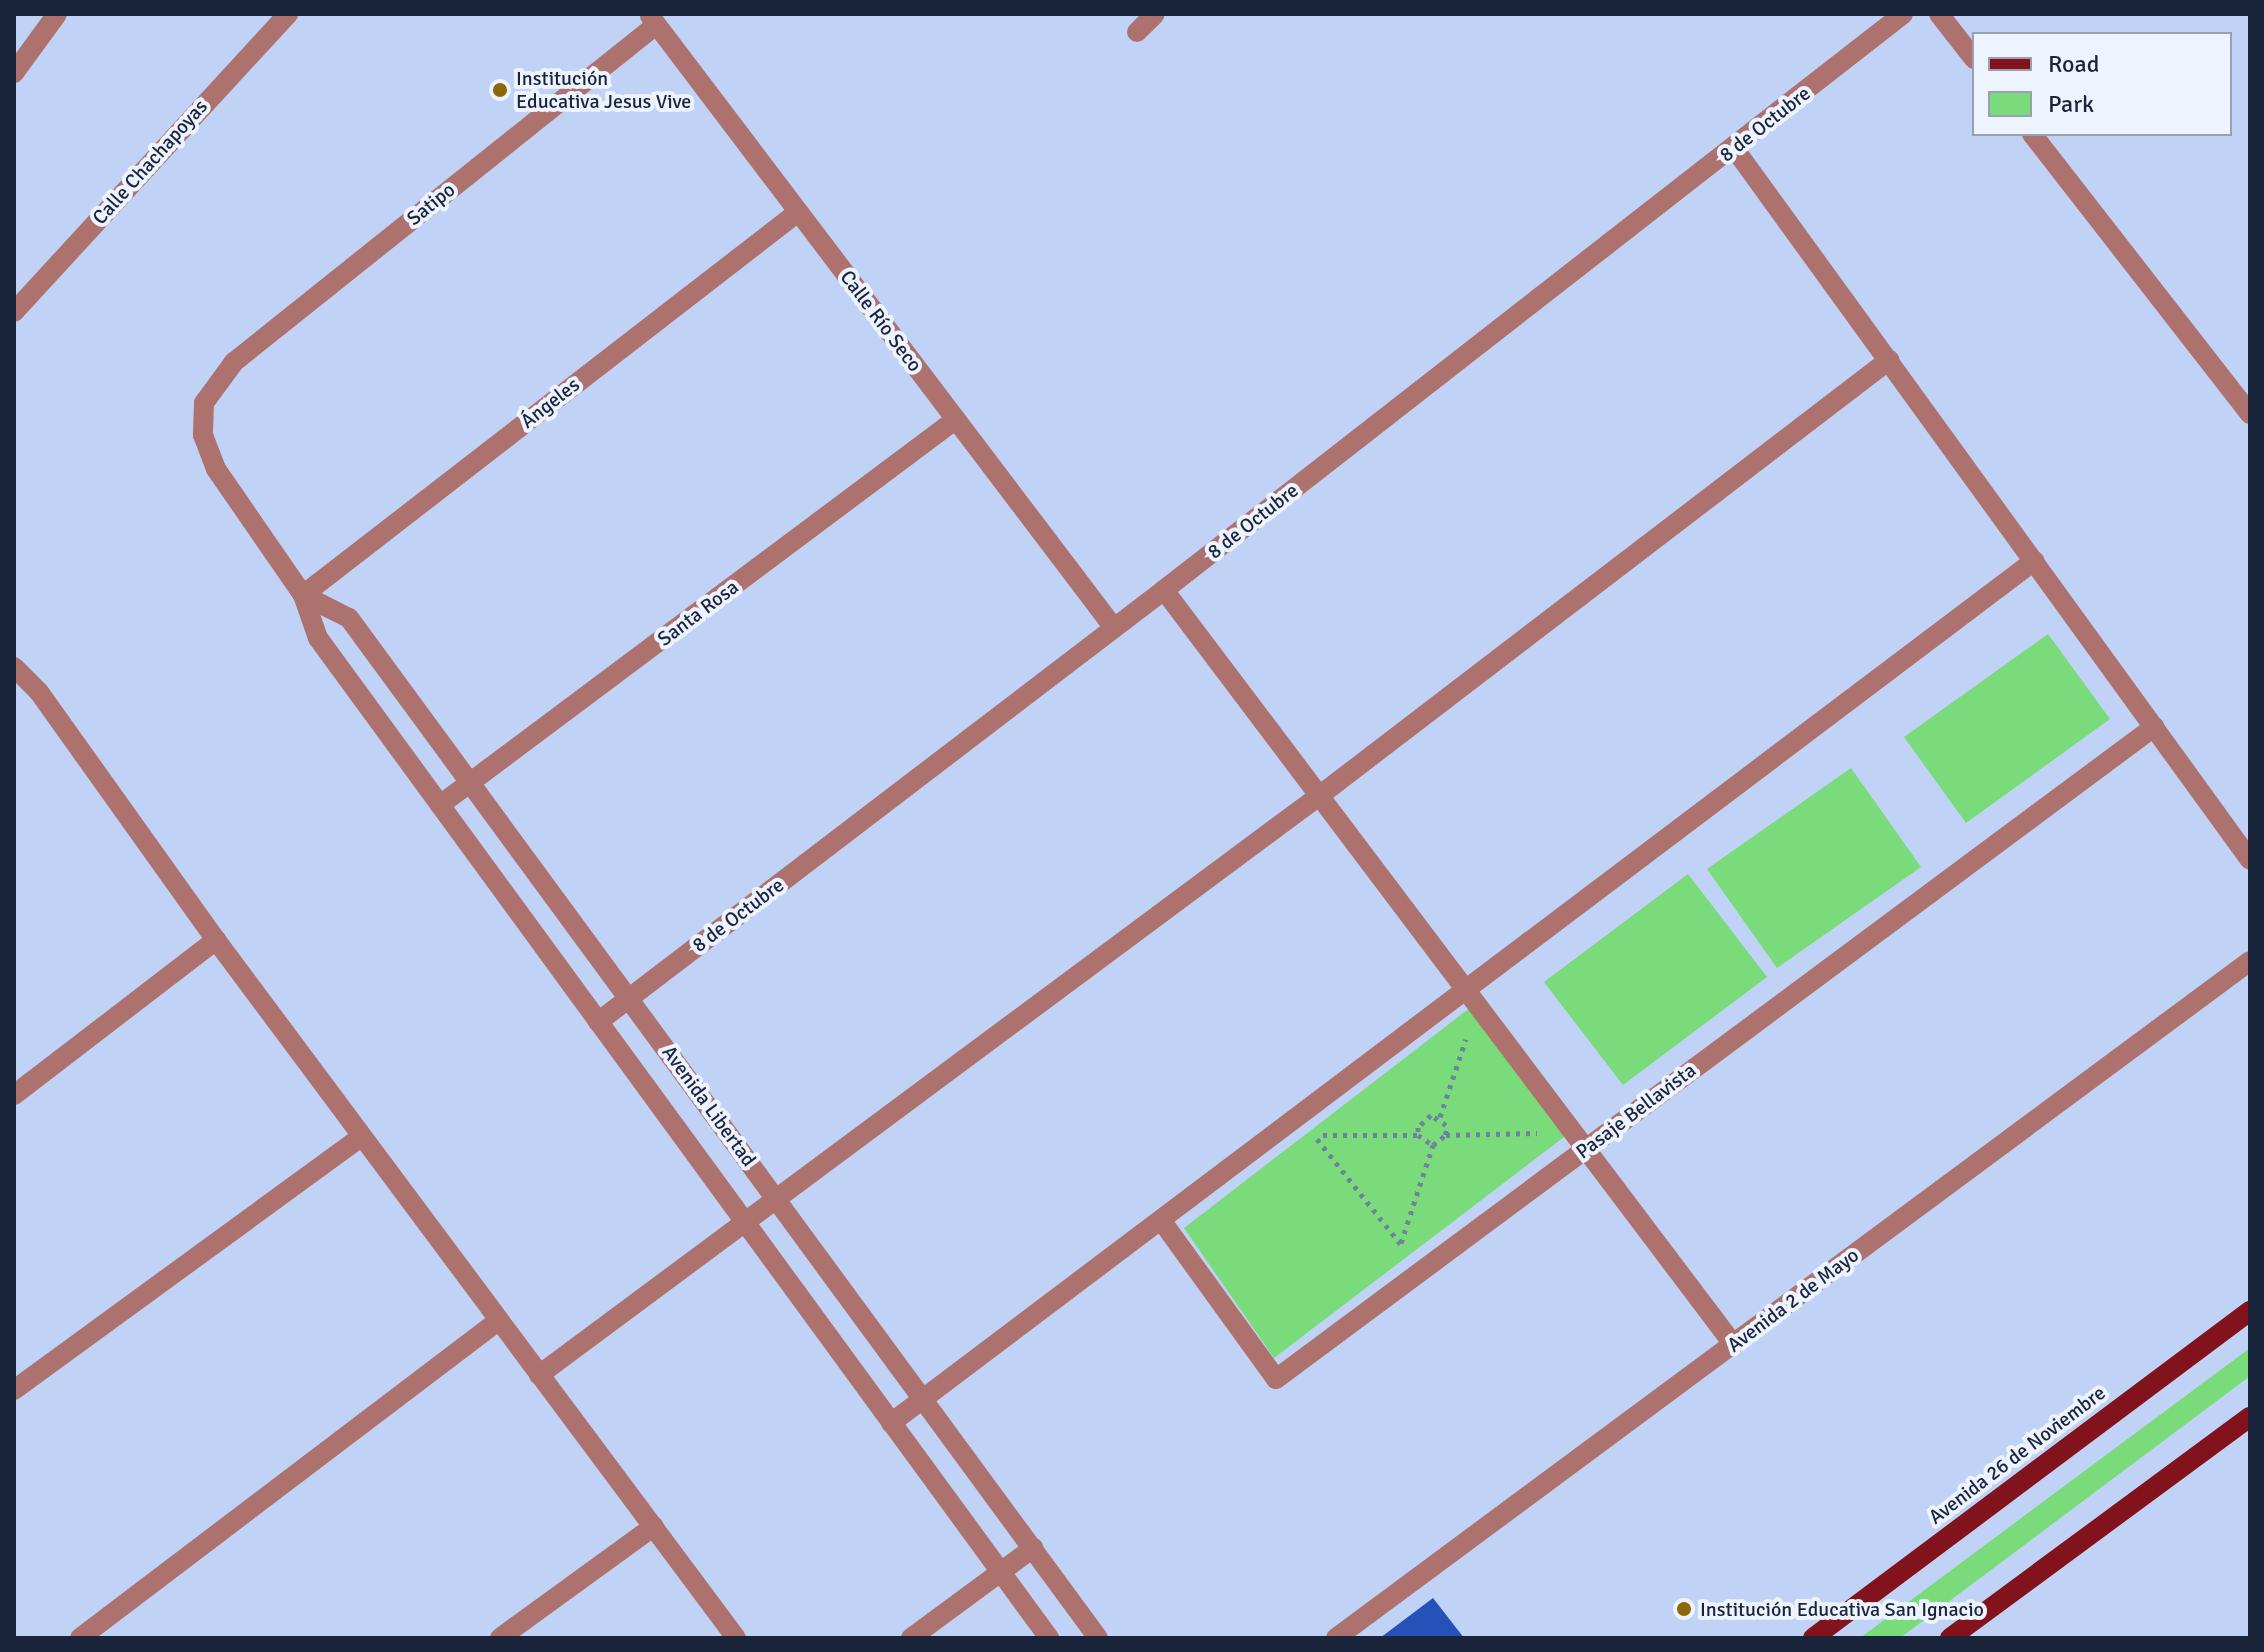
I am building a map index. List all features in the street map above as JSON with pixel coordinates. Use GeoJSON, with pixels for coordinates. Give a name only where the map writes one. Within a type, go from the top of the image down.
{"type":"FeatureCollection","features":[{"type":"Feature","properties":{"kind":"main road","name":"Avenida 26 de Noviembre"},"geometry":{"type":"LineString","coordinates":[[1813,1638],[2250,1311]]}},
{"type":"Feature","properties":{"kind":"main road"},"geometry":{"type":"LineString","coordinates":[[1950,1638],[2250,1417]]}},
{"type":"Feature","properties":{"kind":"street"},"geometry":{"type":"LineString","coordinates":[[14,73],[57,14]]}},
{"type":"Feature","properties":{"kind":"street","name":"Calle Chachapoyas"},"geometry":{"type":"LineString","coordinates":[[14,312],[288,14]]}},
{"type":"Feature","properties":{"kind":"street"},"geometry":{"type":"LineString","coordinates":[[1137,32],[1155,14]]}},
{"type":"Feature","properties":{"kind":"street","name":"8 de Octubre"},"geometry":{"type":"LineString","coordinates":[[598,1022],[1164,590],[1903,14]]}},
{"type":"Feature","properties":{"kind":"street"},"geometry":{"type":"LineString","coordinates":[[1939,14],[1972,56]]}},
{"type":"Feature","properties":{"kind":"street","name":"Calle Río Seco"},"geometry":{"type":"LineString","coordinates":[[652,20],[1114,628]]}},
{"type":"Feature","properties":{"kind":"street","name":"Satipo"},"geometry":{"type":"LineString","coordinates":[[211,388],[234,362],[652,20]]}},
{"type":"Feature","properties":{"kind":"street"},"geometry":{"type":"LineString","coordinates":[[2034,136],[2250,414]]}},
{"type":"Feature","properties":{"kind":"street"},"geometry":{"type":"LineString","coordinates":[[1734,148],[2250,860]]}},
{"type":"Feature","properties":{"kind":"street","name":"Ángeles"},"geometry":{"type":"LineString","coordinates":[[303,595],[798,212]]}},
{"type":"Feature","properties":{"kind":"street"},"geometry":{"type":"LineString","coordinates":[[539,1375],[1319,796],[1889,360]]}},
{"type":"Feature","properties":{"kind":"street","name":"Avenida Libertad"},"geometry":{"type":"LineString","coordinates":[[211,388],[204,403],[203,435],[216,469],[303,595],[318,638],[1049,1638]]}},
{"type":"Feature","properties":{"kind":"street","name":"Santa Rosa"},"geometry":{"type":"LineString","coordinates":[[440,805],[955,420]]}},
{"type":"Feature","properties":{"kind":"street"},"geometry":{"type":"LineString","coordinates":[[891,1423],[2034,561]]}},
{"type":"Feature","properties":{"kind":"street"},"geometry":{"type":"LineString","coordinates":[[1164,590],[1733,1344]]}},
{"type":"Feature","properties":{"kind":"street","name":"Avenida Libertad"},"geometry":{"type":"LineString","coordinates":[[303,595],[349,618],[1098,1638]]}},
{"type":"Feature","properties":{"kind":"street"},"geometry":{"type":"LineString","coordinates":[[14,667],[39,692],[361,1137],[736,1638]]}},
{"type":"Feature","properties":{"kind":"street","name":"Pasaje Bellavista"},"geometry":{"type":"LineString","coordinates":[[1161,1220],[1276,1379],[2154,727]]}},
{"type":"Feature","properties":{"kind":"street"},"geometry":{"type":"LineString","coordinates":[[14,1095],[216,940]]}},
{"type":"Feature","properties":{"kind":"street","name":"Avenida 2 de Mayo"},"geometry":{"type":"LineString","coordinates":[[1336,1638],[2250,961]]}},
{"type":"Feature","properties":{"kind":"street"},"geometry":{"type":"LineString","coordinates":[[14,1390],[361,1137]]}},
{"type":"Feature","properties":{"kind":"street"},"geometry":{"type":"LineString","coordinates":[[80,1638],[498,1321]]}},
{"type":"Feature","properties":{"kind":"street"},"geometry":{"type":"LineString","coordinates":[[500,1638],[654,1526]]}},
{"type":"Feature","properties":{"kind":"street"},"geometry":{"type":"LineString","coordinates":[[911,1638],[1033,1548]]}},
{"type":"Feature","properties":{"kind":"path"},"geometry":{"type":"LineString","coordinates":[[1446,1135],[1440,1117],[1467,1034]]}},
{"type":"Feature","properties":{"kind":"path"},"geometry":{"type":"LineString","coordinates":[[1418,1135],[1423,1119],[1440,1117]]}},
{"type":"Feature","properties":{"kind":"path"},"geometry":{"type":"LineString","coordinates":[[1400,1244],[1433,1145],[1446,1135],[1545,1133]]}},
{"type":"Feature","properties":{"kind":"path"},"geometry":{"type":"LineString","coordinates":[[1406,1250],[1314,1135],[1418,1135],[1433,1145]]}},
{"type":"Feature","properties":{"kind":"green space"},"geometry":{"type":"Polygon","coordinates":[[[2048,634],[2110,719],[1966,823],[1904,737],[2048,634]]]}},
{"type":"Feature","properties":{"kind":"green space"},"geometry":{"type":"Polygon","coordinates":[[[1851,768],[1921,867],[1777,968],[1707,869],[1851,768]]]}},
{"type":"Feature","properties":{"kind":"green space"},"geometry":{"type":"Polygon","coordinates":[[[1688,874],[1767,977],[1623,1085],[1544,982],[1688,874]]]}},
{"type":"Feature","properties":{"kind":"green space"},"geometry":{"type":"Polygon","coordinates":[[[1471,1007],[1568,1134],[1274,1358],[1184,1228],[1471,1007]]]}},
{"type":"Feature","properties":{"kind":"green space"},"geometry":{"type":"Polygon","coordinates":[[[2250,1348],[2250,1376],[1900,1638],[1860,1638],[2250,1348]]]}},
{"type":"Feature","properties":{"kind":"building"},"geometry":{"type":"Polygon","coordinates":[[[1433,1598],[1464,1638],[1380,1638],[1433,1598]]]}},
{"type":"Feature","properties":{"kind":"place","name":"Institución Educativa Jesus Vive"},"geometry":{"type":"Point","coordinates":[500,90]}},
{"type":"Feature","properties":{"kind":"place","name":"Institución Educativa San Ignacio"},"geometry":{"type":"Point","coordinates":[1684,1609]}}]}
